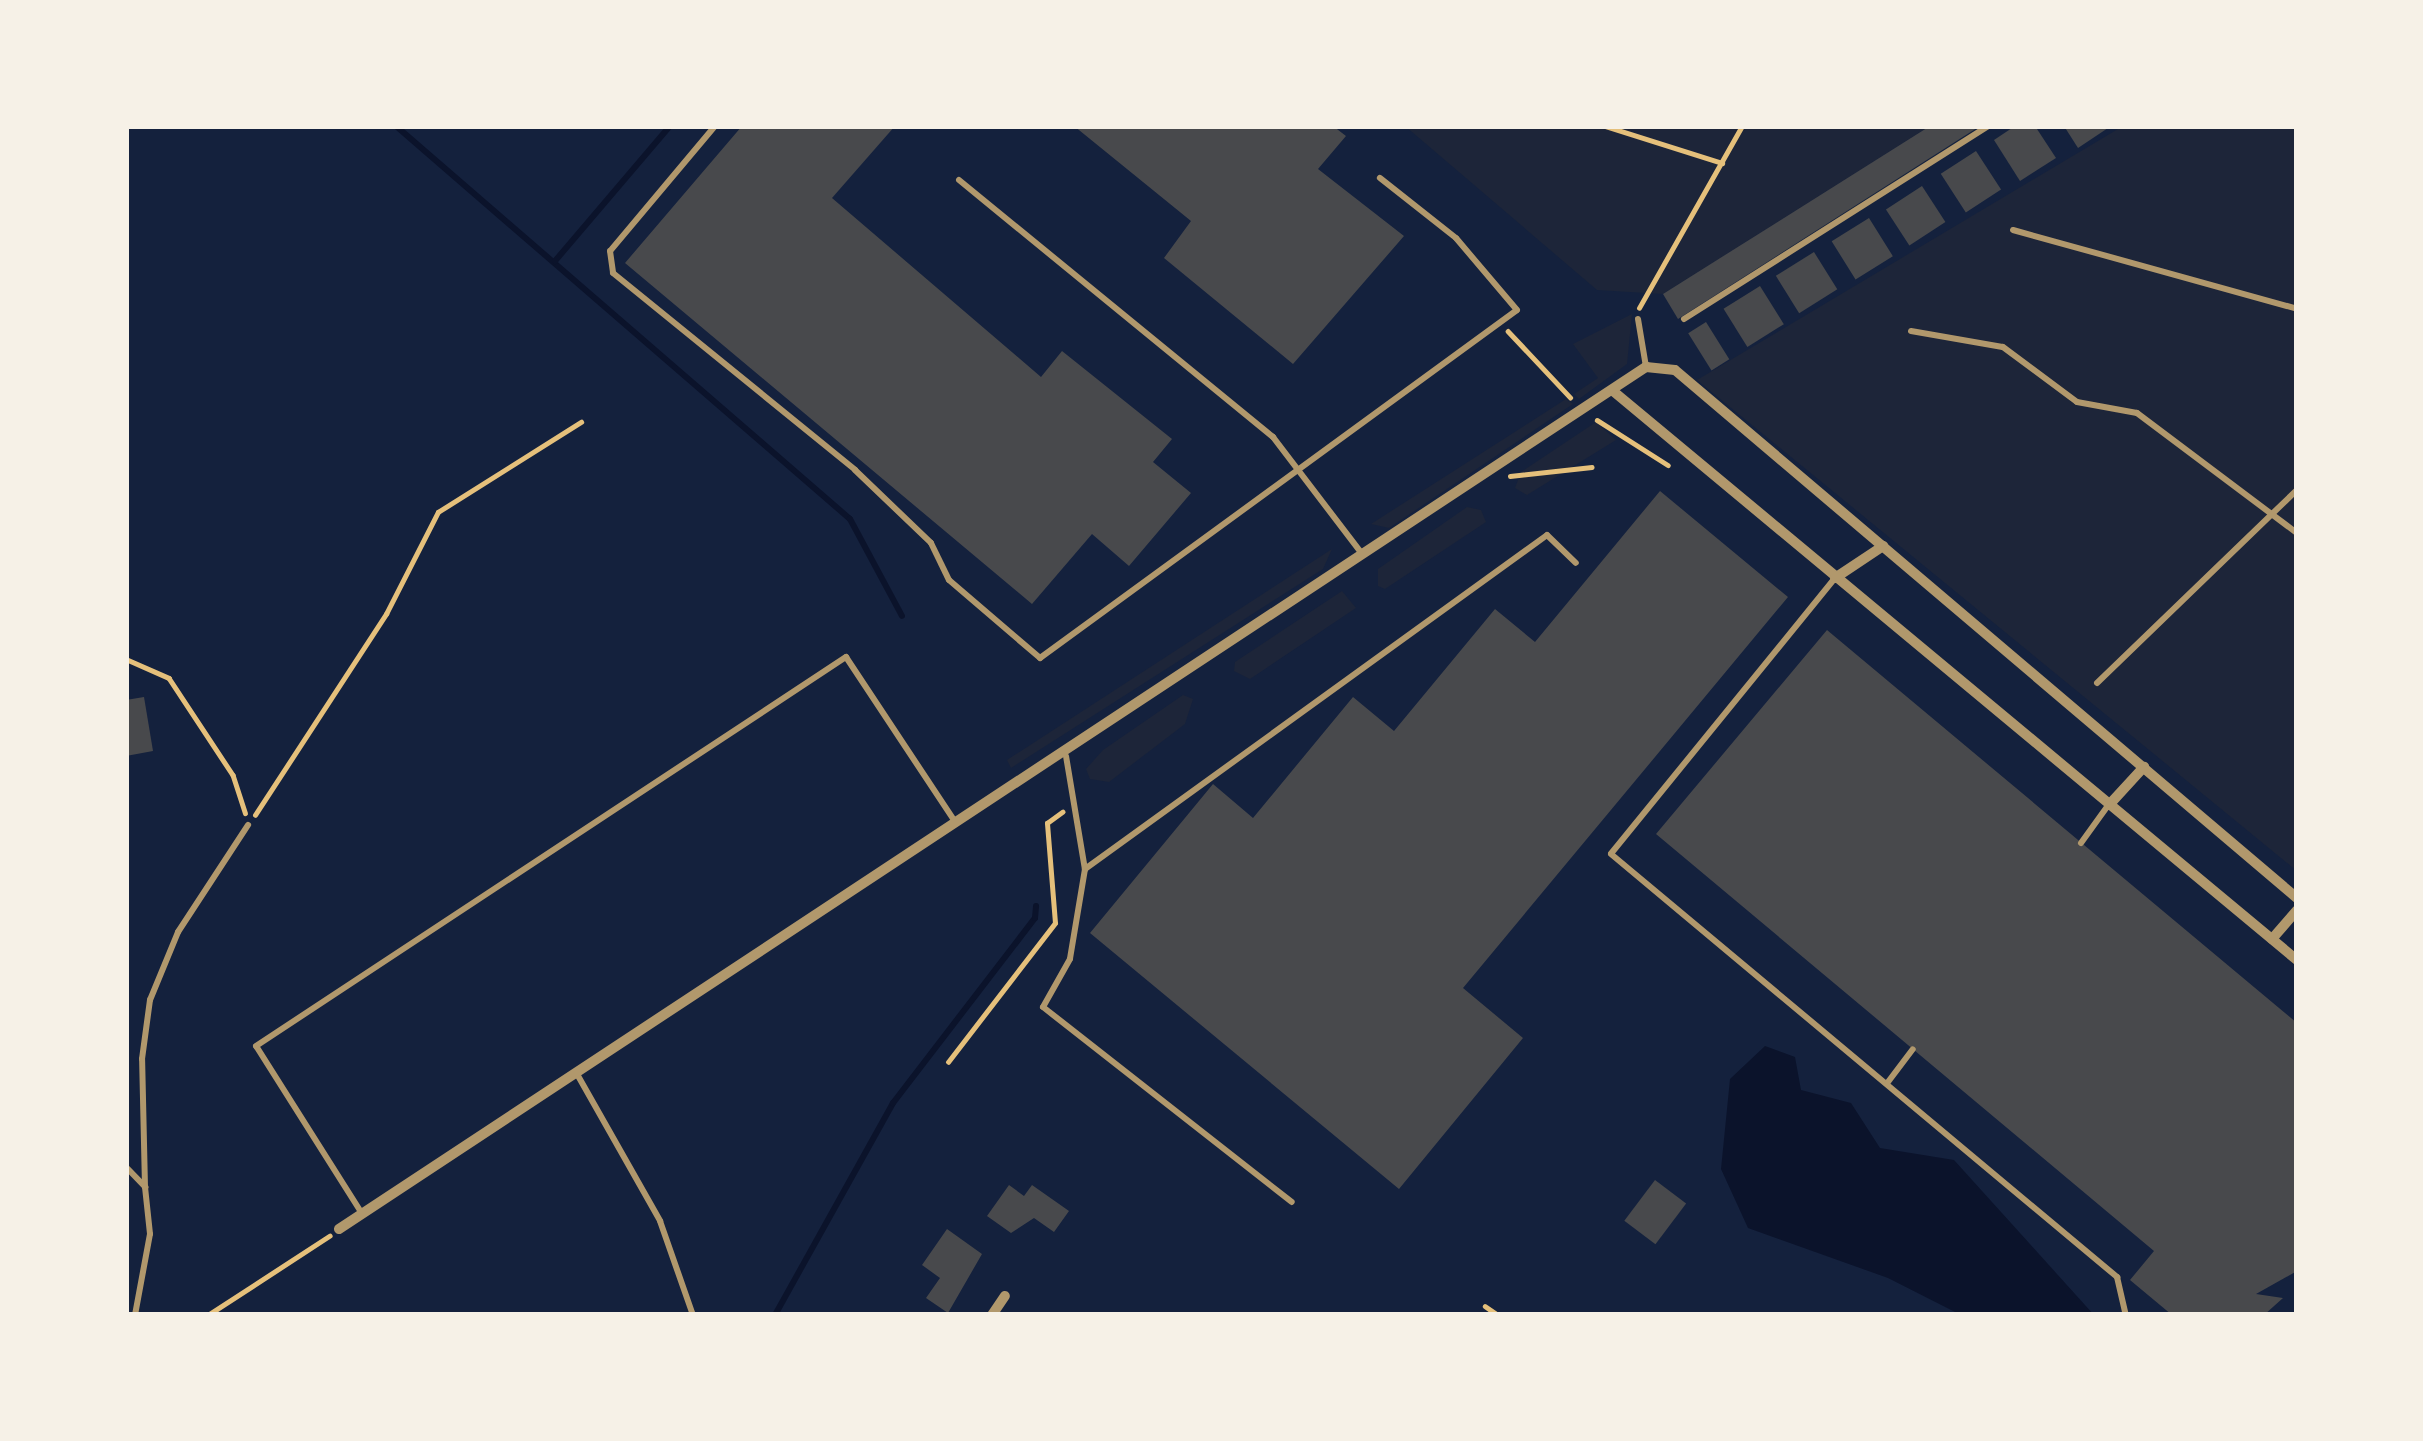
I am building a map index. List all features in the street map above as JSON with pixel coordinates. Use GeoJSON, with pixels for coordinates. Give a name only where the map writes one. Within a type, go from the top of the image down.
{"type":"FeatureCollection","features":[{"type":"Feature","properties":{"kind":"street"},"geometry":{"type":"LineString","coordinates":[[339,1229],[1066,756],[1646,368],[1675,370],[2297,898]]}},
{"type":"Feature","properties":{"kind":"street"},"geometry":{"type":"LineString","coordinates":[[1613,391],[2297,960]]}},
{"type":"Feature","properties":{"kind":"street"},"geometry":{"type":"LineString","coordinates":[[1835,578],[1883,546]]}},
{"type":"Feature","properties":{"kind":"street"},"geometry":{"type":"LineString","coordinates":[[2109,805],[2144,767]]}},
{"type":"Feature","properties":{"kind":"street"},"geometry":{"type":"LineString","coordinates":[[2272,939],[2297,910]]}},
{"type":"Feature","properties":{"kind":"street"},"geometry":{"type":"LineString","coordinates":[[992,1315],[1005,1296]]}},
{"type":"Feature","properties":{"kind":"lane"},"geometry":{"type":"LineString","coordinates":[[716,126],[610,251],[613,273],[855,470],[931,543],[950,580],[1040,658],[1516,310],[1456,238],[1380,178]]}},
{"type":"Feature","properties":{"kind":"lane"},"geometry":{"type":"LineString","coordinates":[[1684,319],[1988,126]]}},
{"type":"Feature","properties":{"kind":"lane"},"geometry":{"type":"LineString","coordinates":[[959,180],[1273,437],[1364,557]]}},
{"type":"Feature","properties":{"kind":"lane"},"geometry":{"type":"LineString","coordinates":[[2013,230],[2297,309]]}},
{"type":"Feature","properties":{"kind":"lane"},"geometry":{"type":"LineString","coordinates":[[1638,319],[1646,368]]}},
{"type":"Feature","properties":{"kind":"lane"},"geometry":{"type":"LineString","coordinates":[[1911,331],[2003,347],[2077,402],[2137,413],[2297,533]]}},
{"type":"Feature","properties":{"kind":"lane"},"geometry":{"type":"LineString","coordinates":[[2097,683],[2297,490]]}},
{"type":"Feature","properties":{"kind":"lane"},"geometry":{"type":"LineString","coordinates":[[1085,869],[1546,535],[1576,562]]}},
{"type":"Feature","properties":{"kind":"lane"},"geometry":{"type":"LineString","coordinates":[[1835,578],[1611,854],[2117,1277],[2126,1315]]}},
{"type":"Feature","properties":{"kind":"lane"},"geometry":{"type":"LineString","coordinates":[[362,1214],[256,1046],[846,657],[958,826]]}},
{"type":"Feature","properties":{"kind":"lane"},"geometry":{"type":"LineString","coordinates":[[1066,756],[1085,869],[1070,959],[1043,1007],[1292,1202]]}},
{"type":"Feature","properties":{"kind":"lane"},"geometry":{"type":"LineString","coordinates":[[2081,843],[2109,805]]}},
{"type":"Feature","properties":{"kind":"lane"},"geometry":{"type":"LineString","coordinates":[[135,1315],[150,1234],[142,1059],[150,1000],[178,932],[248,825]]}},
{"type":"Feature","properties":{"kind":"lane"},"geometry":{"type":"LineString","coordinates":[[1888,1082],[1913,1049]]}},
{"type":"Feature","properties":{"kind":"lane"},"geometry":{"type":"LineString","coordinates":[[578,1074],[660,1221],[693,1315]]}},
{"type":"Feature","properties":{"kind":"lane"},"geometry":{"type":"LineString","coordinates":[[126,1167],[145,1187]]}},
{"type":"Feature","properties":{"kind":"path"},"geometry":{"type":"LineString","coordinates":[[1606,126],[1722,163]]}},
{"type":"Feature","properties":{"kind":"path"},"geometry":{"type":"LineString","coordinates":[[1638,319],[1640,297],[1742,126]]}},
{"type":"Feature","properties":{"kind":"path"},"geometry":{"type":"LineString","coordinates":[[1501,322],[1618,439],[1668,465]]}},
{"type":"Feature","properties":{"kind":"path"},"geometry":{"type":"LineString","coordinates":[[248,825],[386,614],[438,512],[581,422]]}},
{"type":"Feature","properties":{"kind":"path"},"geometry":{"type":"LineString","coordinates":[[1496,470],[1515,479],[1561,465],[1592,467]]}},
{"type":"Feature","properties":{"kind":"path"},"geometry":{"type":"LineString","coordinates":[[126,658],[170,678],[202,721],[233,775],[248,825]]}},
{"type":"Feature","properties":{"kind":"path"},"geometry":{"type":"LineString","coordinates":[[948,1062],[1055,923],[1047,824],[1072,805]]}},
{"type":"Feature","properties":{"kind":"path"},"geometry":{"type":"LineString","coordinates":[[208,1315],[339,1229]]}},
{"type":"Feature","properties":{"kind":"path"},"geometry":{"type":"LineString","coordinates":[[1485,1306],[1498,1315]]}},
{"type":"Feature","properties":{"kind":"shaded area"},"geometry":{"type":"Polygon","coordinates":[[[1405,126],[1930,126],[1663,294],[1597,290],[1405,126]]]}},
{"type":"Feature","properties":{"kind":"shaded area"},"geometry":{"type":"Polygon","coordinates":[[[2123,126],[2297,126],[2297,871],[1697,380],[2123,126]]]}},
{"type":"Feature","properties":{"kind":"shaded area"},"geometry":{"type":"Polygon","coordinates":[[[1632,314],[1627,364],[1579,399],[1574,394],[1598,378],[1573,344],[1632,314]]]}},
{"type":"Feature","properties":{"kind":"shaded area"},"geometry":{"type":"Polygon","coordinates":[[[1566,399],[1573,404],[1389,528],[1371,524],[1566,399]]]}},
{"type":"Feature","properties":{"kind":"shaded area"},"geometry":{"type":"Polygon","coordinates":[[[1596,422],[1616,440],[1527,495],[1515,488],[1521,472],[1596,422]]]}},
{"type":"Feature","properties":{"kind":"shaded area"},"geometry":{"type":"Polygon","coordinates":[[[1467,507],[1481,510],[1486,522],[1385,589],[1378,586],[1378,569],[1467,507]]]}},
{"type":"Feature","properties":{"kind":"shaded area"},"geometry":{"type":"Polygon","coordinates":[[[1332,549],[1323,569],[1011,768],[1007,760],[1332,549]]]}},
{"type":"Feature","properties":{"kind":"shaded area"},"geometry":{"type":"Polygon","coordinates":[[[1342,591],[1356,608],[1250,679],[1234,671],[1235,662],[1342,591]]]}},
{"type":"Feature","properties":{"kind":"shaded area"},"geometry":{"type":"Polygon","coordinates":[[[1183,695],[1193,699],[1185,724],[1109,782],[1090,779],[1086,769],[1103,750],[1183,695]]]}},
{"type":"Feature","properties":{"kind":"shaded area"},"geometry":{"type":"Polygon","coordinates":[[[1765,1046],[1795,1057],[1801,1090],[1851,1103],[1880,1148],[1954,1160],[2094,1315],[1961,1315],[1888,1278],[1748,1228],[1721,1169],[1730,1079],[1765,1046]]]}},
{"type":"Feature","properties":{"kind":"building"},"geometry":{"type":"Polygon","coordinates":[[[742,126],[895,126],[832,198],[1041,377],[1062,351],[1172,439],[1153,462],[1191,493],[1129,566],[1092,534],[1032,604],[625,263],[742,126]]]}},
{"type":"Feature","properties":{"kind":"building"},"geometry":{"type":"Polygon","coordinates":[[[1074,126],[1333,126],[1346,136],[1318,169],[1404,236],[1293,364],[1164,258],[1191,221],[1074,126]]]}},
{"type":"Feature","properties":{"kind":"building"},"geometry":{"type":"Polygon","coordinates":[[[1930,126],[1980,126],[1678,319],[1663,294],[1930,126]]]}},
{"type":"Feature","properties":{"kind":"building"},"geometry":{"type":"Polygon","coordinates":[[[2015,126],[2035,126],[2056,158],[2020,181],[1994,140],[2015,126]]]}},
{"type":"Feature","properties":{"kind":"building"},"geometry":{"type":"Polygon","coordinates":[[[2064,126],[2111,126],[2078,148],[2064,126]]]}},
{"type":"Feature","properties":{"kind":"building"},"geometry":{"type":"Polygon","coordinates":[[[1976,151],[2001,190],[1966,212],[1941,174],[1976,151]]]}},
{"type":"Feature","properties":{"kind":"building"},"geometry":{"type":"Polygon","coordinates":[[[1922,186],[1945,222],[1909,245],[1886,209],[1922,186]]]}},
{"type":"Feature","properties":{"kind":"building"},"geometry":{"type":"Polygon","coordinates":[[[1869,218],[1893,256],[1856,279],[1832,241],[1869,218]]]}},
{"type":"Feature","properties":{"kind":"building"},"geometry":{"type":"Polygon","coordinates":[[[1814,252],[1837,289],[1799,313],[1776,276],[1814,252]]]}},
{"type":"Feature","properties":{"kind":"building"},"geometry":{"type":"Polygon","coordinates":[[[1760,286],[1784,324],[1747,347],[1724,309],[1760,286]]]}},
{"type":"Feature","properties":{"kind":"building"},"geometry":{"type":"Polygon","coordinates":[[[1706,322],[1729,359],[1712,370],[1688,333],[1706,322]]]}},
{"type":"Feature","properties":{"kind":"building"},"geometry":{"type":"Polygon","coordinates":[[[1660,491],[1788,597],[1463,988],[1523,1038],[1399,1189],[1090,933],[1213,784],[1253,818],[1353,697],[1394,731],[1495,609],[1535,642],[1660,491]]]}},
{"type":"Feature","properties":{"kind":"building"},"geometry":{"type":"Polygon","coordinates":[[[1827,630],[2297,1023],[2297,1271],[2256,1294],[2283,1298],[2264,1315],[2172,1315],[2130,1280],[2154,1251],[1656,834],[1827,630]]]}},
{"type":"Feature","properties":{"kind":"building"},"geometry":{"type":"Polygon","coordinates":[[[144,697],[153,751],[126,756],[126,700],[144,697]]]}},
{"type":"Feature","properties":{"kind":"building"},"geometry":{"type":"Polygon","coordinates":[[[1655,1180],[1686,1203],[1655,1244],[1624,1221],[1655,1180]]]}},
{"type":"Feature","properties":{"kind":"building"},"geometry":{"type":"Polygon","coordinates":[[[1009,1185],[1024,1196],[1032,1185],[1069,1211],[1054,1232],[1034,1218],[1011,1233],[987,1216],[1009,1185]]]}},
{"type":"Feature","properties":{"kind":"building"},"geometry":{"type":"Polygon","coordinates":[[[947,1229],[982,1254],[948,1313],[926,1298],[940,1278],[922,1265],[947,1229]]]}},
{"type":"Feature","properties":{"kind":"waterway"},"geometry":{"type":"LineString","coordinates":[[396,126],[850,519],[902,616]]}},
{"type":"Feature","properties":{"kind":"waterway"},"geometry":{"type":"LineString","coordinates":[[555,261],[670,126]]}},
{"type":"Feature","properties":{"kind":"waterway"},"geometry":{"type":"LineString","coordinates":[[775,1315],[893,1103],[1035,918],[1036,906]]}}]}
